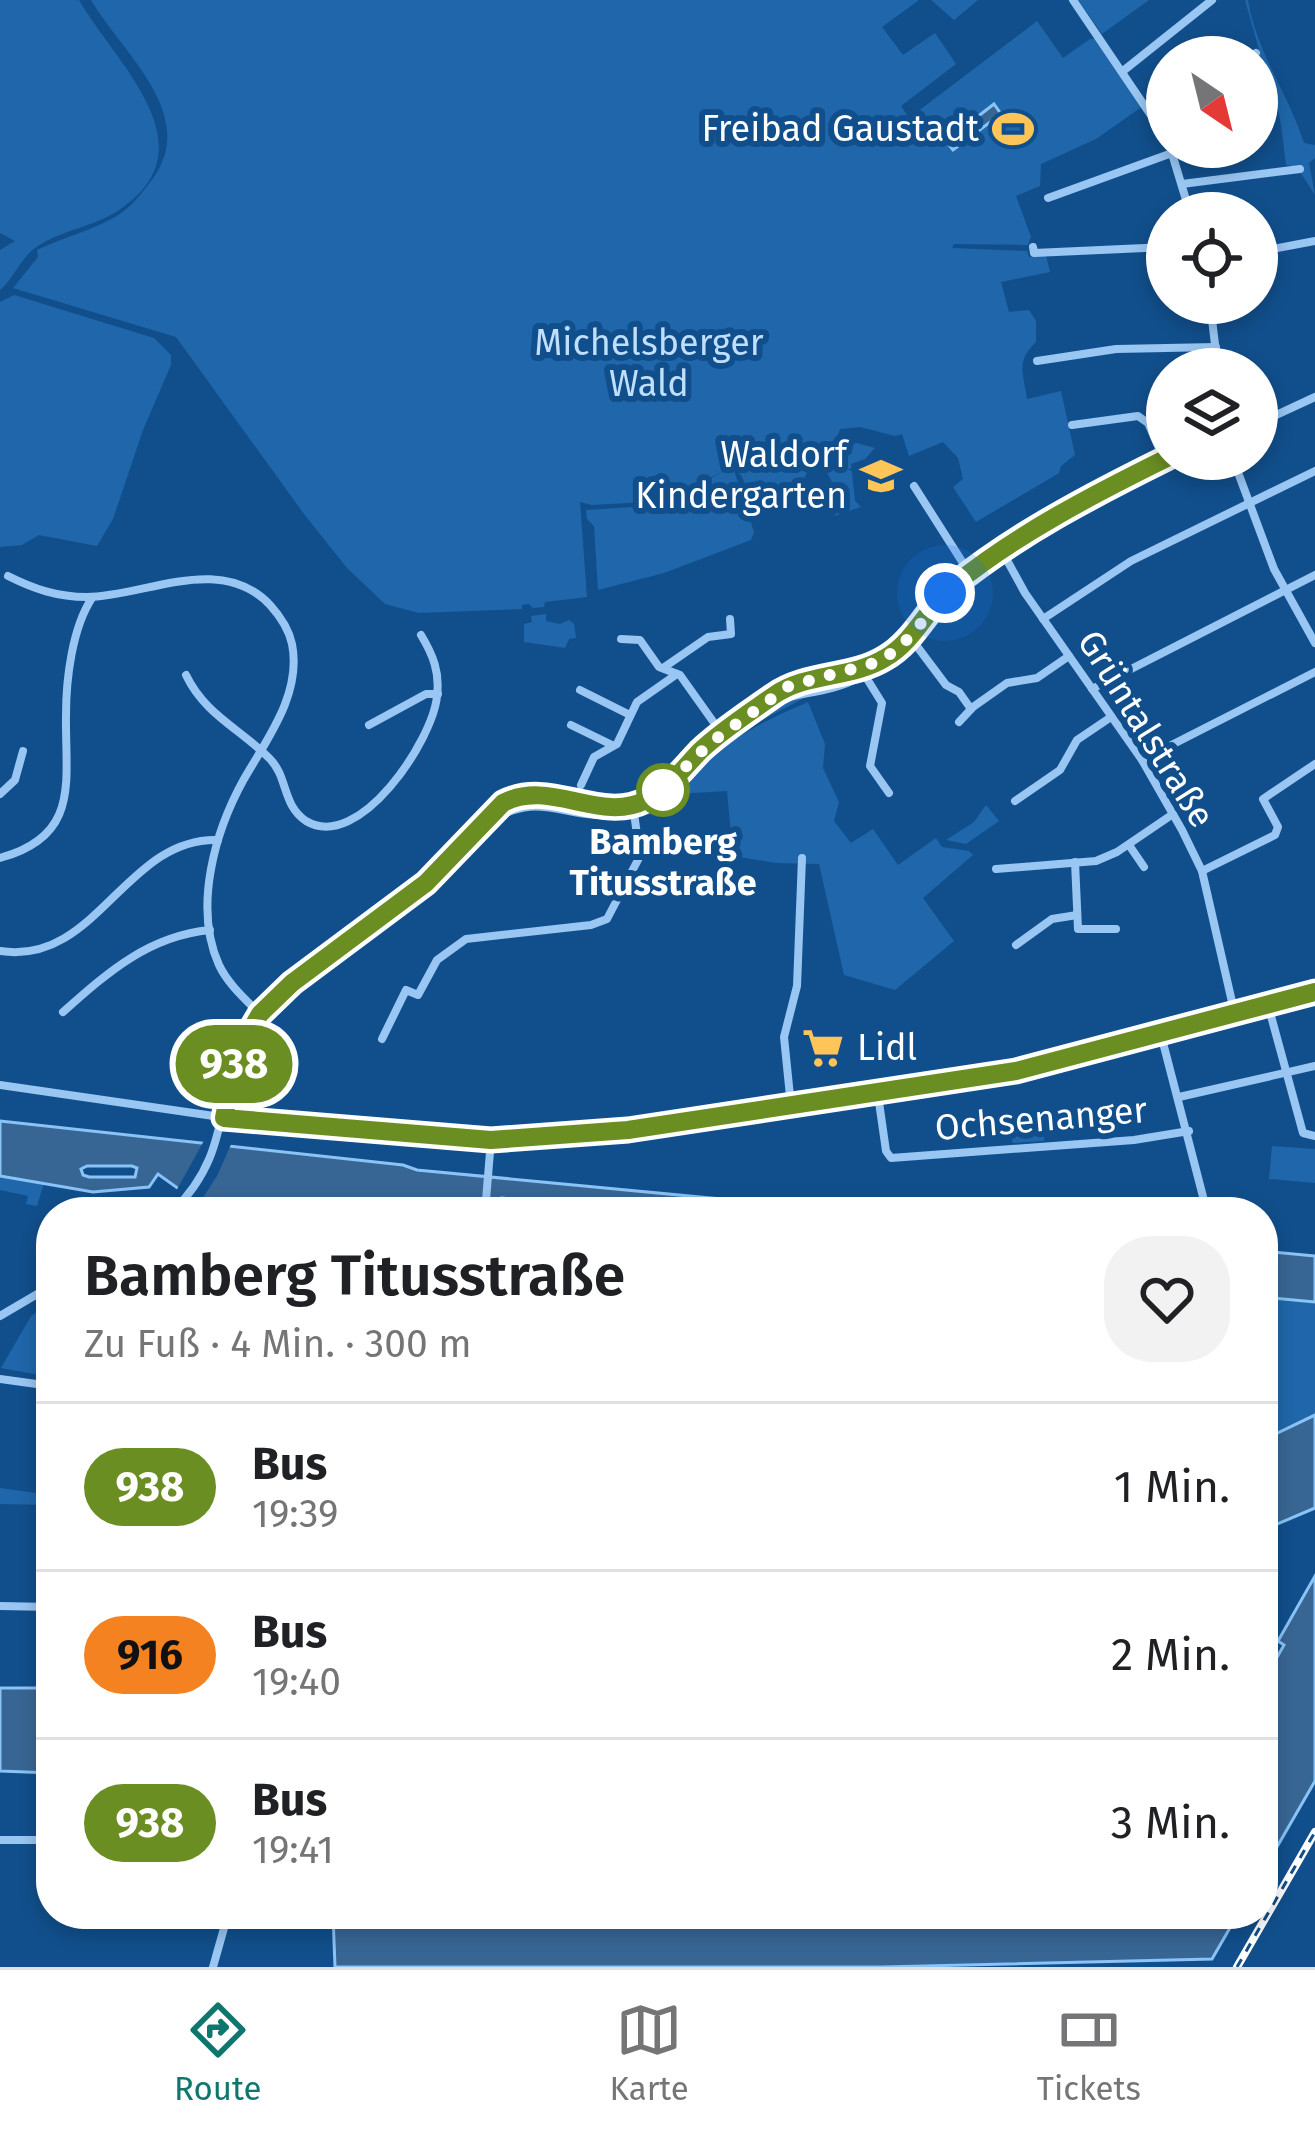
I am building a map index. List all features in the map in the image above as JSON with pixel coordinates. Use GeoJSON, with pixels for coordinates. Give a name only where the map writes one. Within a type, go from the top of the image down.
{"type":"FeatureCollection","features":[{"type":"Feature","properties":{"kind":"street"},"geometry":{"type":"LineString","coordinates":[[1073,0],[1146,107]]}},
{"type":"Feature","properties":{"kind":"street"},"geometry":{"type":"LineString","coordinates":[[1123,71],[1212,0]]}},
{"type":"Feature","properties":{"kind":"street"},"geometry":{"type":"LineString","coordinates":[[1048,198],[1146,152]]}},
{"type":"Feature","properties":{"kind":"street"},"geometry":{"type":"LineString","coordinates":[[1177,168],[1184,192]]}},
{"type":"Feature","properties":{"kind":"street"},"geometry":{"type":"LineString","coordinates":[[1182,184],[1300,169]]}},
{"type":"Feature","properties":{"kind":"street"},"geometry":{"type":"LineString","coordinates":[[1278,247],[1315,241]]}},
{"type":"Feature","properties":{"kind":"street"},"geometry":{"type":"LineString","coordinates":[[1033,248],[1034,253],[1146,249]]}},
{"type":"Feature","properties":{"kind":"street"},"geometry":{"type":"LineString","coordinates":[[1037,361],[1116,350],[1216,347],[1213,324]]}},
{"type":"Feature","properties":{"kind":"street"},"geometry":{"type":"LineString","coordinates":[[1278,414],[1315,397]]}},
{"type":"Feature","properties":{"kind":"street"},"geometry":{"type":"LineString","coordinates":[[1072,425],[1138,416],[1146,422]]}},
{"type":"Feature","properties":{"kind":"street"},"geometry":{"type":"LineString","coordinates":[[760,706],[788,694],[847,683],[864,674],[910,637],[938,601],[970,574],[1076,506],[1146,469]]}},
{"type":"Feature","properties":{"kind":"street"},"geometry":{"type":"LineString","coordinates":[[1043,619],[1131,561],[1315,471]]}},
{"type":"Feature","properties":{"kind":"street"},"geometry":{"type":"LineString","coordinates":[[1240,480],[1284,590],[1315,643]]}},
{"type":"Feature","properties":{"kind":"street"},"geometry":{"type":"LineString","coordinates":[[914,486],[970,574]]}},
{"type":"Feature","properties":{"kind":"street","name":"Grüntalstraße"},"geometry":{"type":"LineString","coordinates":[[1003,553],[1142,760],[1202,871],[1235,1015]]}},
{"type":"Feature","properties":{"kind":"street"},"geometry":{"type":"LineString","coordinates":[[1092,689],[1315,575]]}},
{"type":"Feature","properties":{"kind":"street"},"geometry":{"type":"LineString","coordinates":[[8,576],[55,595],[92,598],[166,582],[212,580],[244,587],[267,602],[291,639],[294,666],[289,695],[218,839],[209,892],[210,930],[223,973],[260,1014]]}},
{"type":"Feature","properties":{"kind":"street"},"geometry":{"type":"LineString","coordinates":[[0,858],[38,842],[64,806],[69,676],[92,598]]}},
{"type":"Feature","properties":{"kind":"street"},"geometry":{"type":"LineString","coordinates":[[662,668],[708,637],[731,634],[730,619]]}},
{"type":"Feature","properties":{"kind":"street"},"geometry":{"type":"LineString","coordinates":[[186,675],[209,710],[276,768],[288,802],[301,816],[316,825],[345,825],[362,814],[402,770],[433,717],[438,694],[435,662],[421,635]]}},
{"type":"Feature","properties":{"kind":"street"},"geometry":{"type":"LineString","coordinates":[[910,637],[971,709]]}},
{"type":"Feature","properties":{"kind":"street"},"geometry":{"type":"LineString","coordinates":[[621,639],[640,640],[662,668],[677,674],[722,734]]}},
{"type":"Feature","properties":{"kind":"street"},"geometry":{"type":"LineString","coordinates":[[959,722],[1007,683],[1036,678],[1069,656]]}},
{"type":"Feature","properties":{"kind":"street"},"geometry":{"type":"LineString","coordinates":[[185,1197],[201,1177],[219,1136],[236,1055],[260,1014],[292,983],[426,883],[477,832],[518,807],[541,805],[596,815],[633,806],[670,784],[722,734],[797,682],[882,661]]}},
{"type":"Feature","properties":{"kind":"street"},"geometry":{"type":"LineString","coordinates":[[1142,760],[1315,672]]}},
{"type":"Feature","properties":{"kind":"street"},"geometry":{"type":"LineString","coordinates":[[581,785],[594,757],[613,746],[637,702],[677,674]]}},
{"type":"Feature","properties":{"kind":"street"},"geometry":{"type":"LineString","coordinates":[[864,674],[882,703],[870,766],[889,794]]}},
{"type":"Feature","properties":{"kind":"street"},"geometry":{"type":"LineString","coordinates":[[580,690],[631,715]]}},
{"type":"Feature","properties":{"kind":"street"},"geometry":{"type":"LineString","coordinates":[[369,724],[426,694],[438,694]]}},
{"type":"Feature","properties":{"kind":"street"},"geometry":{"type":"LineString","coordinates":[[1016,801],[1060,770],[1077,740],[1111,717]]}},
{"type":"Feature","properties":{"kind":"street"},"geometry":{"type":"LineString","coordinates":[[571,725],[613,746]]}},
{"type":"Feature","properties":{"kind":"street"},"geometry":{"type":"LineString","coordinates":[[0,794],[15,780],[23,751]]}},
{"type":"Feature","properties":{"kind":"street"},"geometry":{"type":"LineString","coordinates":[[1202,871],[1276,835],[1278,827],[1263,799],[1315,764]]}},
{"type":"Feature","properties":{"kind":"street"},"geometry":{"type":"LineString","coordinates":[[382,1039],[406,990],[418,995],[437,960],[466,939],[591,925],[607,919],[640,856],[633,806]]}},
{"type":"Feature","properties":{"kind":"street"},"geometry":{"type":"LineString","coordinates":[[997,869],[1096,861],[1173,814]]}},
{"type":"Feature","properties":{"kind":"street"},"geometry":{"type":"LineString","coordinates":[[0,951],[31,953],[50,948],[77,931],[157,860],[191,843],[218,839]]}},
{"type":"Feature","properties":{"kind":"street"},"geometry":{"type":"LineString","coordinates":[[1129,845],[1144,867]]}},
{"type":"Feature","properties":{"kind":"street"},"geometry":{"type":"LineString","coordinates":[[791,1106],[784,1037],[797,986],[802,858]]}},
{"type":"Feature","properties":{"kind":"street"},"geometry":{"type":"LineString","coordinates":[[1075,862],[1078,929],[1116,929]]}},
{"type":"Feature","properties":{"kind":"street"},"geometry":{"type":"LineString","coordinates":[[1016,945],[1052,920],[1077,915]]}},
{"type":"Feature","properties":{"kind":"street"},"geometry":{"type":"LineString","coordinates":[[63,1012],[146,948],[175,936],[210,930]]}},
{"type":"Feature","properties":{"kind":"street"},"geometry":{"type":"LineString","coordinates":[[0,1084],[224,1118],[491,1140],[591,1134],[1016,1071],[1315,992]]}},
{"type":"Feature","properties":{"kind":"street"},"geometry":{"type":"LineString","coordinates":[[1268,1005],[1303,1133],[1315,1136]]}},
{"type":"Feature","properties":{"kind":"street"},"geometry":{"type":"LineString","coordinates":[[1161,1035],[1204,1197]]}},
{"type":"Feature","properties":{"kind":"street"},"geometry":{"type":"LineString","coordinates":[[1179,1097],[1315,1066]]}},
{"type":"Feature","properties":{"kind":"street","name":"Ochsenanger"},"geometry":{"type":"LineString","coordinates":[[878,1095],[891,1158],[1134,1140],[1189,1131]]}},
{"type":"Feature","properties":{"kind":"street"},"geometry":{"type":"LineString","coordinates":[[487,1197],[491,1140]]}},
{"type":"Feature","properties":{"kind":"street"},"geometry":{"type":"LineString","coordinates":[[0,1316],[36,1295]]}},
{"type":"Feature","properties":{"kind":"street"},"geometry":{"type":"LineString","coordinates":[[0,1379],[36,1384]]}},
{"type":"Feature","properties":{"kind":"street"},"geometry":{"type":"LineString","coordinates":[[0,1606],[36,1606]]}},
{"type":"Feature","properties":{"kind":"street"},"geometry":{"type":"LineString","coordinates":[[0,1840],[36,1840]]}},
{"type":"Feature","properties":{"kind":"street"},"geometry":{"type":"LineString","coordinates":[[213,1967],[224,1929]]}},
{"type":"Feature","properties":{"kind":"green space"},"geometry":{"type":"Polygon","coordinates":[[[0,0],[79,0],[148,105],[157,133],[158,160],[146,186],[119,210],[35,248],[0,290],[0,250],[15,241],[0,233],[0,0]]]}},
{"type":"Feature","properties":{"kind":"green space","name":"Michelsberger Wald"},"geometry":{"type":"Polygon","coordinates":[[[91,0],[919,0],[882,27],[903,55],[935,33],[956,64],[901,106],[909,118],[1037,21],[1063,58],[1097,39],[1143,106],[1096,139],[1041,164],[1040,186],[1016,196],[1031,237],[1028,245],[954,244],[952,248],[1046,255],[1050,272],[1001,282],[1009,312],[1029,310],[1036,321],[1036,342],[1022,368],[1027,399],[1061,391],[1075,455],[1059,473],[976,522],[953,487],[963,479],[958,458],[943,442],[909,456],[902,434],[860,427],[840,429],[834,447],[857,443],[875,448],[865,459],[851,464],[855,501],[861,507],[834,516],[844,504],[825,469],[811,467],[802,481],[771,488],[768,499],[754,505],[734,470],[754,532],[751,540],[664,573],[598,590],[594,526],[586,510],[664,505],[729,468],[667,501],[580,502],[587,597],[545,602],[544,607],[529,604],[522,609],[419,613],[385,604],[347,568],[304,514],[176,337],[13,288],[38,257],[37,250],[129,207],[163,160],[167,136],[153,88],[91,0]]]}},
{"type":"Feature","properties":{"kind":"green space"},"geometry":{"type":"Polygon","coordinates":[[[931,0],[978,0],[954,20],[931,0]]]}},
{"type":"Feature","properties":{"kind":"green space"},"geometry":{"type":"Polygon","coordinates":[[[1078,0],[1149,0],[1102,34],[1078,0]]]}},
{"type":"Feature","properties":{"kind":"green space"},"geometry":{"type":"Polygon","coordinates":[[[1278,81],[1304,143],[1315,145],[1315,158],[1309,163],[1315,195],[1297,167],[1286,165],[1278,81]]]}},
{"type":"Feature","properties":{"kind":"green space"},"geometry":{"type":"Polygon","coordinates":[[[14,295],[154,338],[171,355],[113,519],[97,546],[39,535],[22,545],[0,547],[0,302],[14,295]]]}},
{"type":"Feature","properties":{"kind":"green space"},"geometry":{"type":"Polygon","coordinates":[[[546,614],[546,621],[574,624],[576,638],[569,639],[565,648],[524,642],[524,624],[532,622],[531,616],[546,614]]]}},
{"type":"Feature","properties":{"kind":"green space"},"geometry":{"type":"Polygon","coordinates":[[[808,696],[741,731],[696,764],[746,720],[808,696]]]}},
{"type":"Feature","properties":{"kind":"green space"},"geometry":{"type":"Polygon","coordinates":[[[808,702],[825,744],[823,768],[839,802],[834,821],[851,843],[873,829],[898,865],[936,838],[942,847],[973,855],[923,898],[954,941],[895,990],[844,975],[819,864],[733,856],[727,791],[676,794],[716,752],[808,702]]]}},
{"type":"Feature","properties":{"kind":"green space"},"geometry":{"type":"Polygon","coordinates":[[[986,805],[999,821],[966,844],[946,840],[974,822],[986,805]]]}},
{"type":"Feature","properties":{"kind":"green space"},"geometry":{"type":"Polygon","coordinates":[[[1043,1108],[1044,1141],[1013,1143],[1001,1113],[1043,1108]]]}},
{"type":"Feature","properties":{"kind":"green space"},"geometry":{"type":"Polygon","coordinates":[[[1272,1146],[1315,1149],[1315,1183],[1269,1179],[1272,1146]]]}},
{"type":"Feature","properties":{"kind":"green space"},"geometry":{"type":"Polygon","coordinates":[[[0,1176],[44,1183],[36,1206],[26,1204],[28,1196],[0,1190],[0,1176]]]}},
{"type":"Feature","properties":{"kind":"green space"},"geometry":{"type":"Polygon","coordinates":[[[1278,1298],[1315,1302],[1315,1415],[1278,1433],[1278,1298]]]}},
{"type":"Feature","properties":{"kind":"green space"},"geometry":{"type":"Polygon","coordinates":[[[36,1312],[36,1374],[1,1368],[36,1312]]]}},
{"type":"Feature","properties":{"kind":"green space"},"geometry":{"type":"Polygon","coordinates":[[[0,1488],[36,1493],[36,1505],[0,1504],[0,1488]]]}},
{"type":"Feature","properties":{"kind":"shaded area"},"geometry":{"type":"Polygon","coordinates":[[[994,104],[1001,114],[953,150],[946,141],[994,104]]]}},
{"type":"Feature","properties":{"kind":"shaded area"},"geometry":{"type":"Polygon","coordinates":[[[0,1121],[417,1170],[700,1197],[190,1197],[158,1174],[149,1187],[93,1192],[0,1176],[0,1121]],[[137,1168],[81,1169],[89,1177],[135,1177],[137,1168]]]}},
{"type":"Feature","properties":{"kind":"shaded area"},"geometry":{"type":"Polygon","coordinates":[[[1278,1252],[1315,1256],[1315,1302],[1278,1298],[1278,1252]]]}},
{"type":"Feature","properties":{"kind":"shaded area"},"geometry":{"type":"Polygon","coordinates":[[[1315,1415],[1315,1508],[1278,1524],[1278,1433],[1315,1415]]]}},
{"type":"Feature","properties":{"kind":"shaded area"},"geometry":{"type":"Polygon","coordinates":[[[1315,1576],[1315,1781],[1278,1845],[1278,1656],[1284,1645],[1278,1641],[1315,1576]]]}},
{"type":"Feature","properties":{"kind":"shaded area"},"geometry":{"type":"Polygon","coordinates":[[[0,1688],[36,1688],[36,1772],[0,1771],[0,1688]]]}},
{"type":"Feature","properties":{"kind":"shaded area"},"geometry":{"type":"Polygon","coordinates":[[[334,1929],[1229,1929],[1212,1959],[882,1967],[335,1967],[334,1929]]]}},
{"type":"Feature","properties":{"kind":"pier"},"geometry":{"type":"Polygon","coordinates":[[[206,1137],[233,1140],[203,1197],[175,1193],[206,1137]]]}},
{"type":"Feature","properties":{"kind":"railway"},"geometry":{"type":"LineString","coordinates":[[1278,1896],[1315,1832]]}},
{"type":"Feature","properties":{"kind":"railway"},"geometry":{"type":"LineString","coordinates":[[1237,1967],[1259,1929]]}},
{"type":"Feature","properties":{"kind":"bus line","name":"938"},"geometry":{"type":"LineString","coordinates":[[1146,469],[1036,530],[958,582],[882,661],[797,682],[771,697],[648,799],[633,806],[605,806],[540,793],[503,803],[426,883],[292,983],[260,1014],[236,1055],[224,1118],[491,1140],[628,1130],[969,1081],[1077,1057],[1315,992]]}},
{"type":"Feature","properties":{"kind":"place","name":"Freibad Gaustadt"},"geometry":{"type":"Point","coordinates":[1013,129]}},
{"type":"Feature","properties":{"kind":"place","name":"Waldorf Kindergarten"},"geometry":{"type":"Point","coordinates":[881,476]}},
{"type":"Feature","properties":{"kind":"place","name":"Bamberg Titusstraße"},"geometry":{"type":"Point","coordinates":[663,790]}},
{"type":"Feature","properties":{"kind":"place","name":"Lidl"},"geometry":{"type":"Point","coordinates":[823,1048]}},
{"type":"Feature","properties":{"kind":"route"},"geometry":{"type":"LineString","coordinates":[[663,790],[659,793],[710,743],[789,686],[882,661],[910,637],[945,593]]}}]}
